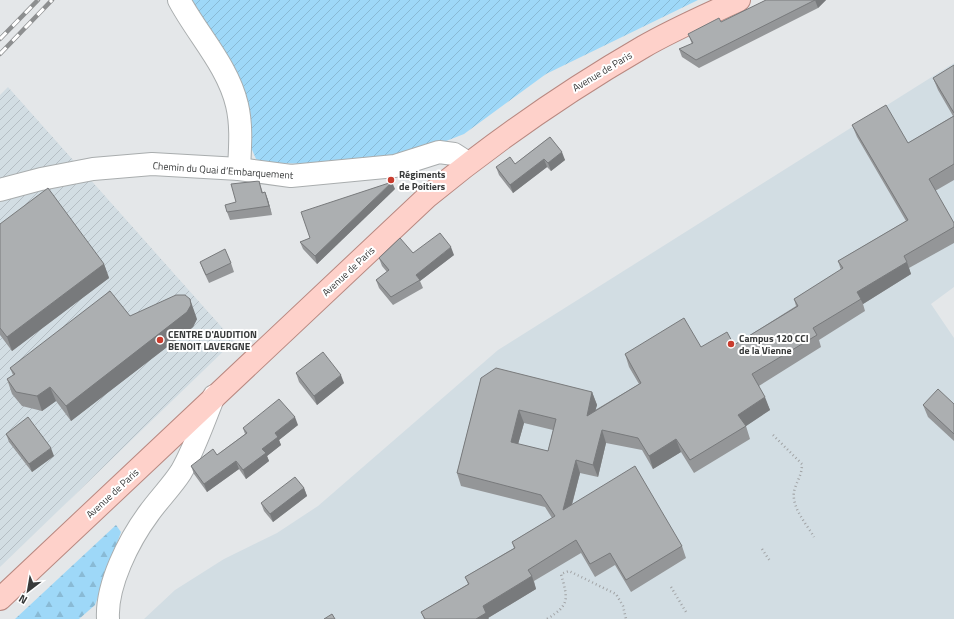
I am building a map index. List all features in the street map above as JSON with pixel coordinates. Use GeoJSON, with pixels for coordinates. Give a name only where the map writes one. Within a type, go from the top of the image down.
{"type":"FeatureCollection","features":[{"type":"Feature","properties":{"kind":"main road","name":"Avenue de Paris"},"geometry":{"type":"LineString","coordinates":[[0,598],[214,395],[427,197],[468,163],[555,100],[645,46],[739,0]]}},
{"type":"Feature","properties":{"kind":"street"},"geometry":{"type":"LineString","coordinates":[[179,0],[219,66],[233,93],[239,120],[239,169]]}},
{"type":"Feature","properties":{"kind":"street","name":"Chemin du Quai d’Embarquement"},"geometry":{"type":"LineString","coordinates":[[0,190],[41,179],[93,169],[152,164],[239,169],[291,176],[396,166],[439,152],[454,154],[468,163]]}},
{"type":"Feature","properties":{"kind":"street"},"geometry":{"type":"LineString","coordinates":[[108,619],[108,610],[113,585],[122,559],[148,515],[181,472],[214,395]]}},
{"type":"Feature","properties":{"kind":"path"},"geometry":{"type":"LineString","coordinates":[[773,435],[802,464],[802,472],[793,497],[796,507],[814,537]]}},
{"type":"Feature","properties":{"kind":"path"},"geometry":{"type":"LineString","coordinates":[[762,549],[770,561]]}},
{"type":"Feature","properties":{"kind":"path"},"geometry":{"type":"LineString","coordinates":[[547,619],[560,611],[566,603],[561,574],[569,571],[616,594],[623,606],[626,619]]}},
{"type":"Feature","properties":{"kind":"path"},"geometry":{"type":"LineString","coordinates":[[671,587],[686,612]]}},
{"type":"Feature","properties":{"kind":"shaded area","name":"Campus 120 CCI de la Vienne"},"geometry":{"type":"Polygon","coordinates":[[[954,63],[954,287],[931,304],[954,338],[954,619],[144,619],[175,590],[224,559],[277,533],[318,506],[498,350],[954,63]]]}},
{"type":"Feature","properties":{"kind":"shaded area"},"geometry":{"type":"Polygon","coordinates":[[[8,87],[234,341],[0,567],[0,95],[8,87]]]}},
{"type":"Feature","properties":{"kind":"green space"},"geometry":{"type":"Polygon","coordinates":[[[188,0],[698,0],[546,74],[464,134],[418,152],[325,164],[266,163],[256,159],[188,0]]]}},
{"type":"Feature","properties":{"kind":"green space"},"geometry":{"type":"Polygon","coordinates":[[[116,525],[121,532],[95,605],[79,619],[15,619],[116,525]]]}},
{"type":"Feature","properties":{"kind":"building"},"geometry":{"type":"Polygon","coordinates":[[[766,0],[815,0],[696,60],[679,49],[693,43],[688,34],[719,18],[721,22],[766,0]]]}},
{"type":"Feature","properties":{"kind":"building"},"geometry":{"type":"Polygon","coordinates":[[[954,65],[954,113],[933,78],[954,65]]]}},
{"type":"Feature","properties":{"kind":"building"},"geometry":{"type":"Polygon","coordinates":[[[886,105],[908,143],[954,116],[954,164],[929,179],[954,223],[954,227],[904,256],[907,262],[857,292],[861,299],[813,328],[817,335],[752,374],[765,397],[738,415],[746,426],[690,460],[676,439],[649,456],[638,438],[602,430],[593,465],[576,460],[563,510],[635,466],[682,546],[626,580],[610,553],[590,564],[576,540],[528,570],[532,576],[483,606],[486,613],[476,619],[425,619],[421,612],[469,584],[465,577],[515,548],[512,542],[555,516],[541,495],[457,473],[481,378],[496,368],[592,392],[587,416],[641,383],[625,354],[684,318],[701,347],[727,332],[734,345],[798,306],[794,299],[843,268],[838,261],[908,220],[852,125],[886,105]],[[519,410],[511,442],[548,451],[556,419],[519,410]]]}},
{"type":"Feature","properties":{"kind":"building"},"geometry":{"type":"Polygon","coordinates":[[[550,137],[562,152],[548,163],[544,159],[510,185],[496,167],[510,157],[515,164],[550,137]]]}},
{"type":"Feature","properties":{"kind":"building"},"geometry":{"type":"Polygon","coordinates":[[[259,181],[262,193],[265,192],[269,206],[227,212],[225,205],[236,202],[231,184],[259,181]]]}},
{"type":"Feature","properties":{"kind":"building"},"geometry":{"type":"Polygon","coordinates":[[[392,182],[315,256],[300,242],[310,238],[301,212],[392,182]]]}},
{"type":"Feature","properties":{"kind":"building"},"geometry":{"type":"Polygon","coordinates":[[[48,188],[104,264],[7,337],[0,328],[0,224],[48,188]]]}},
{"type":"Feature","properties":{"kind":"building"},"geometry":{"type":"Polygon","coordinates":[[[440,233],[451,247],[416,275],[420,280],[391,297],[376,280],[389,270],[379,258],[400,238],[413,253],[440,233]]]}},
{"type":"Feature","properties":{"kind":"building"},"geometry":{"type":"Polygon","coordinates":[[[225,249],[231,263],[206,275],[200,262],[225,249]]]}},
{"type":"Feature","properties":{"kind":"building"},"geometry":{"type":"Polygon","coordinates":[[[110,291],[130,316],[176,295],[185,295],[190,299],[191,305],[187,312],[66,406],[50,387],[37,396],[16,392],[7,379],[15,374],[10,368],[110,291]]]}},
{"type":"Feature","properties":{"kind":"building"},"geometry":{"type":"Polygon","coordinates":[[[323,352],[341,375],[314,396],[296,373],[323,352]]]}},
{"type":"Feature","properties":{"kind":"building"},"geometry":{"type":"Polygon","coordinates":[[[938,389],[954,404],[954,434],[923,405],[938,389]]]}},
{"type":"Feature","properties":{"kind":"building"},"geometry":{"type":"Polygon","coordinates":[[[279,399],[295,417],[275,433],[278,437],[262,449],[266,453],[243,470],[236,461],[204,484],[191,466],[213,449],[217,455],[247,433],[243,428],[279,399]]]}},
{"type":"Feature","properties":{"kind":"building"},"geometry":{"type":"Polygon","coordinates":[[[28,417],[51,448],[29,464],[6,434],[28,417]]]}},
{"type":"Feature","properties":{"kind":"building"},"geometry":{"type":"Polygon","coordinates":[[[295,477],[304,488],[270,514],[261,503],[295,477]]]}},
{"type":"Feature","properties":{"kind":"building"},"geometry":{"type":"Polygon","coordinates":[[[332,614],[335,619],[324,619],[332,614]]]}},
{"type":"Feature","properties":{"kind":"railway"},"geometry":{"type":"LineString","coordinates":[[0,39],[38,0]]}},
{"type":"Feature","properties":{"kind":"railway"},"geometry":{"type":"LineString","coordinates":[[0,54],[52,0]]}},
{"type":"Feature","properties":{"kind":"place","name":"Régiments de Poitiers"},"geometry":{"type":"Point","coordinates":[391,180]}},
{"type":"Feature","properties":{"kind":"place","name":"CENTRE D'AUDITION BENOIT LAVERGNE"},"geometry":{"type":"Point","coordinates":[160,340]}},
{"type":"Feature","properties":{"kind":"place","name":"Campus 120 CCI de la Vienne"},"geometry":{"type":"Point","coordinates":[731,344]}}]}
